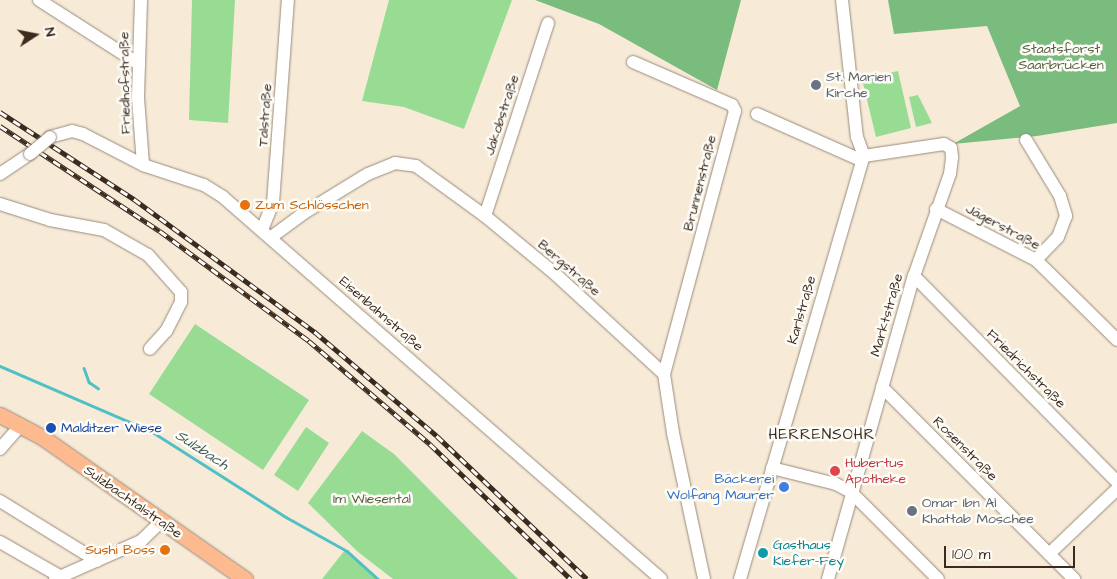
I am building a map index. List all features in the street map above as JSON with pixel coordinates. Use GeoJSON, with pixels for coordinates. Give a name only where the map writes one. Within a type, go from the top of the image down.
{"type":"FeatureCollection","features":[{"type":"Feature","properties":{"kind":"main road","name":"Sulzbachtalstraße"},"geometry":{"type":"LineString","coordinates":[[0,415],[21,425],[244,579]]}},
{"type":"Feature","properties":{"kind":"street"},"geometry":{"type":"LineString","coordinates":[[39,0],[139,64]]}},
{"type":"Feature","properties":{"kind":"street","name":"Friedhofstraße"},"geometry":{"type":"LineString","coordinates":[[141,0],[139,64],[143,165]]}},
{"type":"Feature","properties":{"kind":"street","name":"Talstraße"},"geometry":{"type":"LineString","coordinates":[[266,234],[273,203],[288,0]]}},
{"type":"Feature","properties":{"kind":"street"},"geometry":{"type":"LineString","coordinates":[[842,0],[857,137],[862,158]]}},
{"type":"Feature","properties":{"kind":"street","name":"Jakobstraße"},"geometry":{"type":"LineString","coordinates":[[485,216],[548,23]]}},
{"type":"Feature","properties":{"kind":"street","name":"Brunnenstraße"},"geometry":{"type":"LineString","coordinates":[[632,62],[732,105],[735,111],[664,374]]}},
{"type":"Feature","properties":{"kind":"street"},"geometry":{"type":"LineString","coordinates":[[757,114],[862,158]]}},
{"type":"Feature","properties":{"kind":"street","name":"Eisenbahnstraße"},"geometry":{"type":"LineString","coordinates":[[0,174],[30,154],[50,137],[72,131],[83,134],[143,165],[204,185],[266,234],[661,579]]}},
{"type":"Feature","properties":{"kind":"street"},"geometry":{"type":"LineString","coordinates":[[1026,140],[1060,196],[1066,216],[1058,236],[1036,260]]}},
{"type":"Feature","properties":{"kind":"street","name":"Marktstraße"},"geometry":{"type":"LineString","coordinates":[[828,579],[851,492],[914,276],[936,209],[950,174],[951,148],[944,144],[862,158]]}},
{"type":"Feature","properties":{"kind":"street","name":"Karlstraße"},"geometry":{"type":"LineString","coordinates":[[740,579],[862,158]]}},
{"type":"Feature","properties":{"kind":"street","name":"Bergstraße"},"geometry":{"type":"LineString","coordinates":[[266,234],[368,174],[395,163],[416,166],[485,216],[553,272],[664,374]]}},
{"type":"Feature","properties":{"kind":"street"},"geometry":{"type":"LineString","coordinates":[[0,204],[50,220],[104,230],[148,255],[181,292],[181,302],[166,331],[150,349]]}},
{"type":"Feature","properties":{"kind":"street","name":"Jägerstraße"},"geometry":{"type":"LineString","coordinates":[[936,209],[1036,260],[1117,340]]}},
{"type":"Feature","properties":{"kind":"street","name":"Friedrichstraße"},"geometry":{"type":"LineString","coordinates":[[914,276],[1117,482]]}},
{"type":"Feature","properties":{"kind":"street"},"geometry":{"type":"LineString","coordinates":[[664,374],[673,433],[704,579]]}},
{"type":"Feature","properties":{"kind":"street","name":"Rosenstraße"},"geometry":{"type":"LineString","coordinates":[[882,387],[1074,579]]}},
{"type":"Feature","properties":{"kind":"street"},"geometry":{"type":"LineString","coordinates":[[0,449],[21,425]]}},
{"type":"Feature","properties":{"kind":"street"},"geometry":{"type":"LineString","coordinates":[[772,468],[836,484],[851,492],[938,579]]}},
{"type":"Feature","properties":{"kind":"street"},"geometry":{"type":"LineString","coordinates":[[1049,554],[1117,489]]}},
{"type":"Feature","properties":{"kind":"street"},"geometry":{"type":"LineString","coordinates":[[0,501],[97,561]]}},
{"type":"Feature","properties":{"kind":"street"},"geometry":{"type":"LineString","coordinates":[[0,542],[58,578],[141,540],[160,522]]}},
{"type":"Feature","properties":{"kind":"green space"},"geometry":{"type":"Polygon","coordinates":[[[192,0],[235,0],[228,123],[189,120],[192,0]]]}},
{"type":"Feature","properties":{"kind":"green space"},"geometry":{"type":"Polygon","coordinates":[[[389,0],[512,0],[464,129],[404,107],[362,101],[389,0]]]}},
{"type":"Feature","properties":{"kind":"green space"},"geometry":{"type":"Polygon","coordinates":[[[535,0],[741,0],[717,90],[599,24],[535,0]]]}},
{"type":"Feature","properties":{"kind":"green space","name":"Staatsforst Saarbrücken"},"geometry":{"type":"Polygon","coordinates":[[[888,0],[1117,0],[1117,123],[1037,136],[953,144],[1020,106],[987,26],[894,34],[888,0]]]}},
{"type":"Feature","properties":{"kind":"green space"},"geometry":{"type":"Polygon","coordinates":[[[898,71],[911,128],[876,137],[862,79],[898,71]]]}},
{"type":"Feature","properties":{"kind":"green space"},"geometry":{"type":"Polygon","coordinates":[[[918,95],[932,123],[916,127],[909,97],[918,95]]]}},
{"type":"Feature","properties":{"kind":"green space"},"geometry":{"type":"Polygon","coordinates":[[[195,324],[309,400],[263,470],[149,394],[195,324]]]}},
{"type":"Feature","properties":{"kind":"green space"},"geometry":{"type":"Polygon","coordinates":[[[306,427],[329,443],[298,491],[274,475],[306,427]]]}},
{"type":"Feature","properties":{"kind":"green space","name":"Im Wiesental"},"geometry":{"type":"Polygon","coordinates":[[[362,431],[394,454],[518,579],[393,579],[358,552],[308,503],[362,431]]]}},
{"type":"Feature","properties":{"kind":"green space"},"geometry":{"type":"Polygon","coordinates":[[[345,550],[377,579],[322,579],[345,550]]]}},
{"type":"Feature","properties":{"kind":"waterway","name":"Sulzbach"},"geometry":{"type":"LineString","coordinates":[[0,366],[151,431],[286,517],[347,551],[378,579]]}},
{"type":"Feature","properties":{"kind":"waterway"},"geometry":{"type":"LineString","coordinates":[[84,368],[89,382],[98,388]]}},
{"type":"Feature","properties":{"kind":"railway"},"geometry":{"type":"LineString","coordinates":[[0,112],[134,199],[315,332],[437,436],[587,579]]}},
{"type":"Feature","properties":{"kind":"railway"},"geometry":{"type":"LineString","coordinates":[[0,126],[160,231],[309,341],[430,444],[571,579]]}},
{"type":"Feature","properties":{"kind":"place","name":"St. Marien Kirche"},"geometry":{"type":"Point","coordinates":[816,85]}},
{"type":"Feature","properties":{"kind":"place","name":"Zum Schlösschen"},"geometry":{"type":"Point","coordinates":[245,205]}},
{"type":"Feature","properties":{"kind":"place","name":"Malditzer Wiese"},"geometry":{"type":"Point","coordinates":[51,428]}},
{"type":"Feature","properties":{"kind":"place","name":"Hubertus Apotheke"},"geometry":{"type":"Point","coordinates":[835,471]}},
{"type":"Feature","properties":{"kind":"place","name":"Bäckerei Wolfang Maurer"},"geometry":{"type":"Point","coordinates":[784,487]}},
{"type":"Feature","properties":{"kind":"place","name":"Omar Ibn Al Khattab Moschee"},"geometry":{"type":"Point","coordinates":[912,511]}},
{"type":"Feature","properties":{"kind":"place","name":"Sushi Boss"},"geometry":{"type":"Point","coordinates":[165,550]}},
{"type":"Feature","properties":{"kind":"place","name":"Gasthaus Kiefer-Fey"},"geometry":{"type":"Point","coordinates":[763,553]}},
{"type":"Feature","properties":{"kind":"district","name":"HERRENSOHR"},"geometry":{"type":"Point","coordinates":[822,435]}}]}
